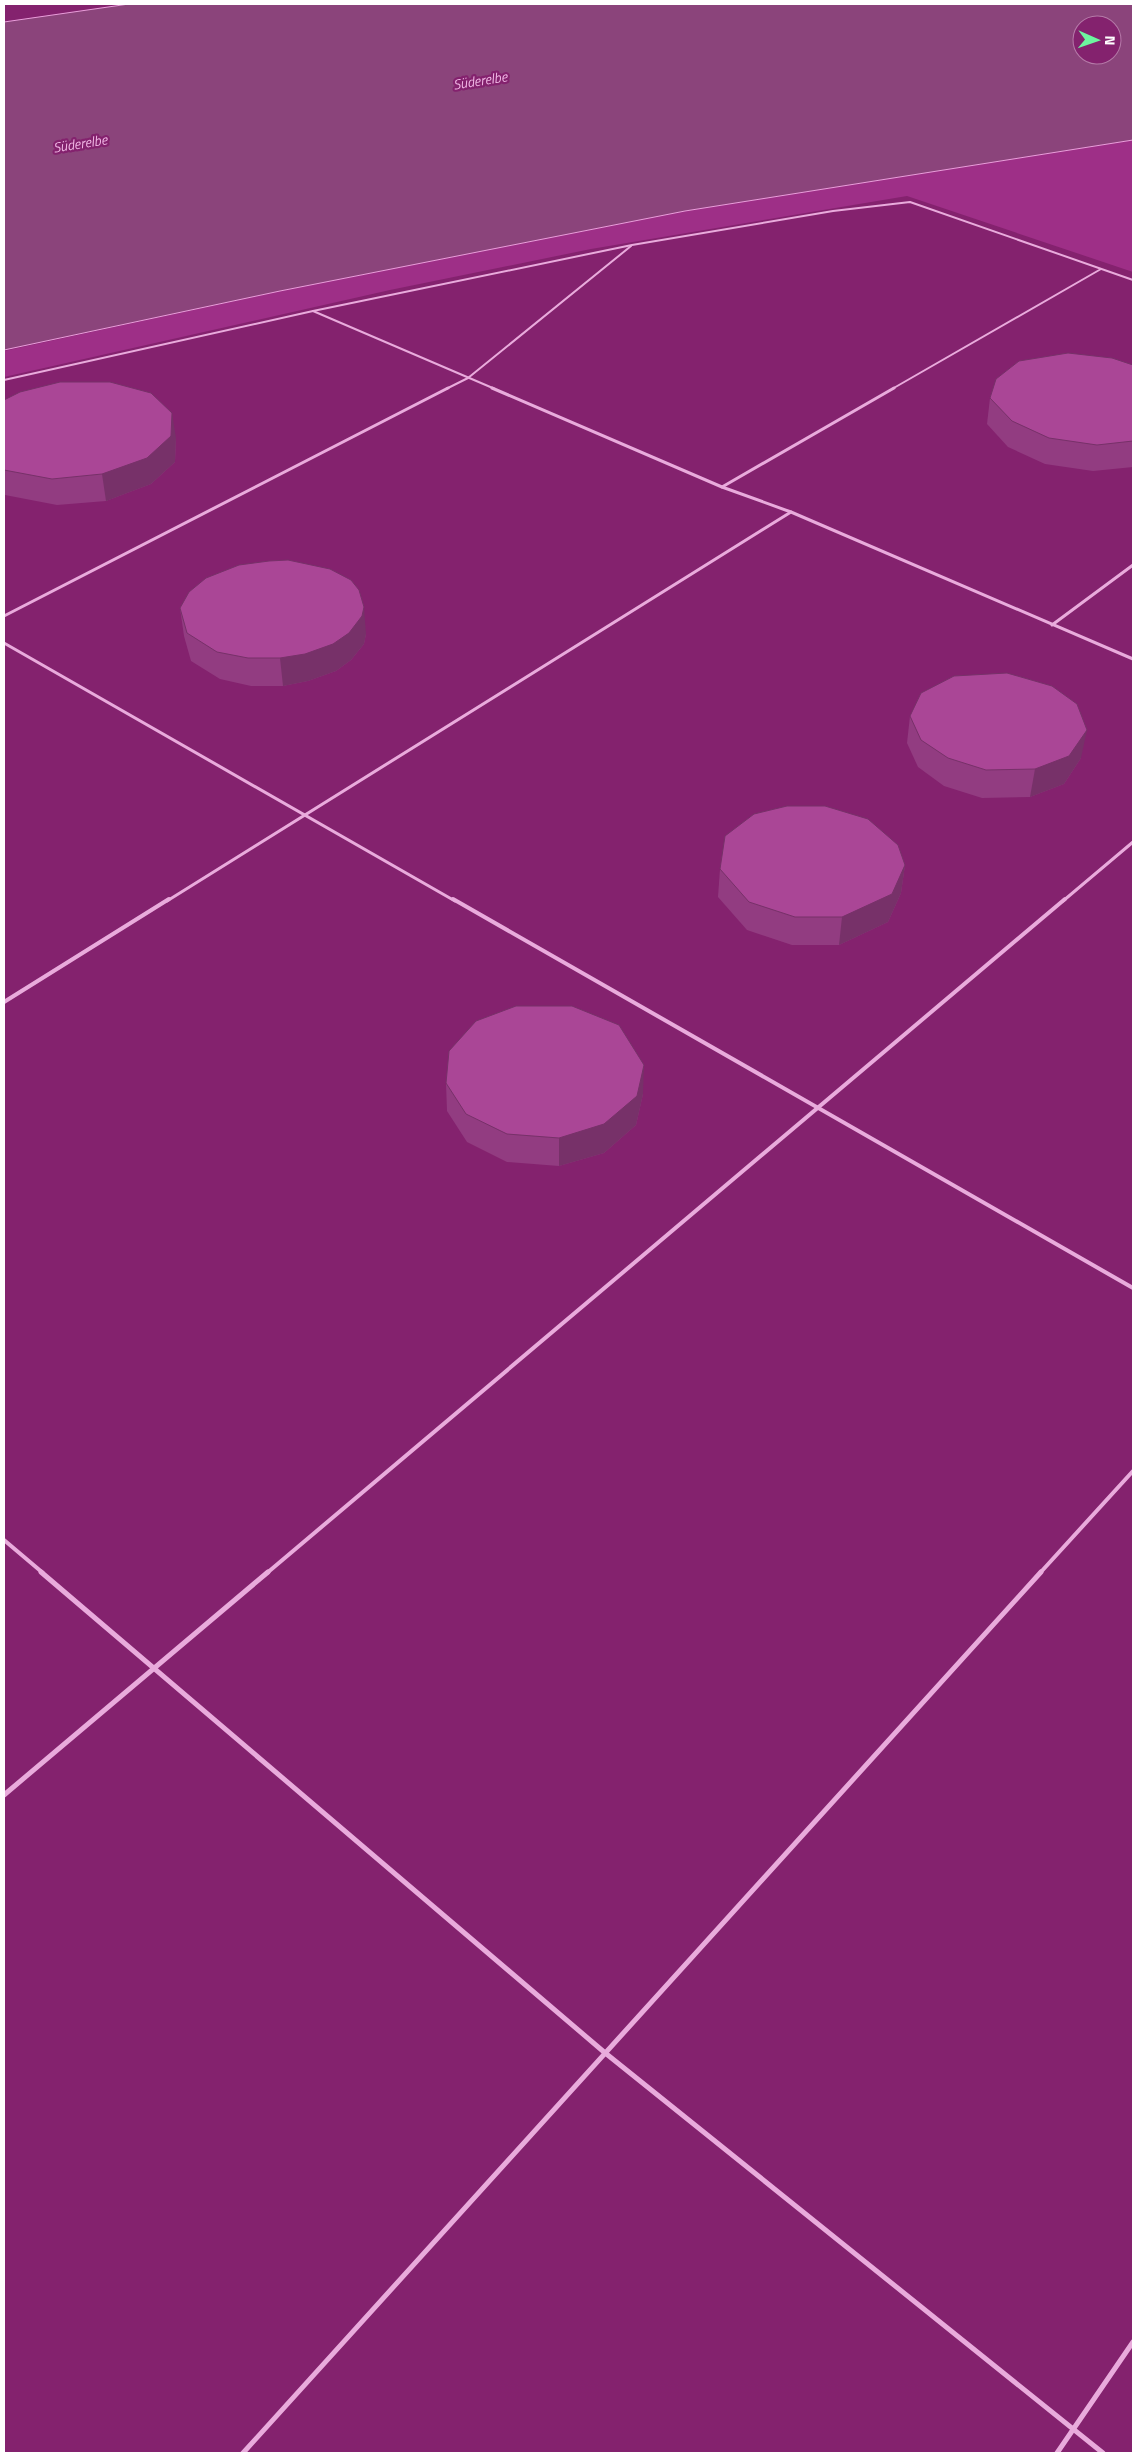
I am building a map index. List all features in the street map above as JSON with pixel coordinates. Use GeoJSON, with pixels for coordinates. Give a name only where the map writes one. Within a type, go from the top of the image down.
{"type":"FeatureCollection","features":[{"type":"Feature","properties":{"kind":"lane"},"geometry":{"type":"LineString","coordinates":[[4,380],[313,311],[632,245],[833,211],[910,202],[1133,280]]}},
{"type":"Feature","properties":{"kind":"lane"},"geometry":{"type":"LineString","coordinates":[[4,616],[468,378],[632,245]]}},
{"type":"Feature","properties":{"kind":"lane"},"geometry":{"type":"LineString","coordinates":[[722,487],[1102,269]]}},
{"type":"Feature","properties":{"kind":"lane"},"geometry":{"type":"LineString","coordinates":[[313,311],[722,487],[791,512],[1133,659]]}},
{"type":"Feature","properties":{"kind":"lane"},"geometry":{"type":"LineString","coordinates":[[4,1002],[791,512]]}},
{"type":"Feature","properties":{"kind":"lane"},"geometry":{"type":"LineString","coordinates":[[1052,625],[1133,565]]}},
{"type":"Feature","properties":{"kind":"lane"},"geometry":{"type":"LineString","coordinates":[[4,643],[1133,1288]]}},
{"type":"Feature","properties":{"kind":"lane"},"geometry":{"type":"LineString","coordinates":[[4,1795],[1133,842]]}},
{"type":"Feature","properties":{"kind":"lane"},"geometry":{"type":"LineString","coordinates":[[243,2453],[604,2052],[1133,1471]]}},
{"type":"Feature","properties":{"kind":"lane"},"geometry":{"type":"LineString","coordinates":[[4,1540],[604,2052],[1103,2453]]}},
{"type":"Feature","properties":{"kind":"lane"},"geometry":{"type":"LineString","coordinates":[[1057,2453],[1133,2342]]}},
{"type":"Feature","properties":{"kind":"shaded area"},"geometry":{"type":"Polygon","coordinates":[[[1133,140],[1133,272],[907,196],[591,249],[390,290],[4,377],[4,351],[280,291],[685,211],[1133,140]]]}},
{"type":"Feature","properties":{"kind":"water","name":"Süderelbe"},"geometry":{"type":"Polygon","coordinates":[[[129,4],[1133,4],[1133,140],[685,211],[280,291],[4,350],[4,22],[129,4]]]}},
{"type":"Feature","properties":{"kind":"building"},"geometry":{"type":"Polygon","coordinates":[[[1068,353],[1112,358],[1133,365],[1133,441],[1097,445],[1049,438],[1012,421],[990,398],[996,379],[1019,361],[1068,353]]]}},
{"type":"Feature","properties":{"kind":"building"},"geometry":{"type":"Polygon","coordinates":[[[60,382],[110,382],[151,393],[172,413],[171,436],[147,458],[102,474],[52,479],[4,470],[4,400],[20,392],[60,382]]]}},
{"type":"Feature","properties":{"kind":"building"},"geometry":{"type":"Polygon","coordinates":[[[288,560],[330,569],[351,580],[359,590],[364,607],[362,616],[349,633],[333,644],[305,654],[280,658],[248,658],[217,652],[187,633],[180,608],[189,592],[206,578],[239,565],[288,560]]]}},
{"type":"Feature","properties":{"kind":"building"},"geometry":{"type":"Polygon","coordinates":[[[1007,673],[1052,686],[1077,704],[1087,730],[1069,756],[1035,769],[986,770],[948,758],[921,740],[910,716],[921,693],[954,676],[1007,673]]]}},
{"type":"Feature","properties":{"kind":"building"},"geometry":{"type":"Polygon","coordinates":[[[787,806],[825,806],[868,819],[898,845],[905,865],[892,894],[842,917],[795,917],[749,902],[720,869],[725,836],[754,814],[787,806]]]}},
{"type":"Feature","properties":{"kind":"building"},"geometry":{"type":"Polygon","coordinates":[[[516,1006],[572,1006],[619,1025],[644,1065],[637,1096],[604,1124],[559,1138],[507,1134],[466,1114],[446,1083],[449,1051],[476,1021],[516,1006]]]}}]}
